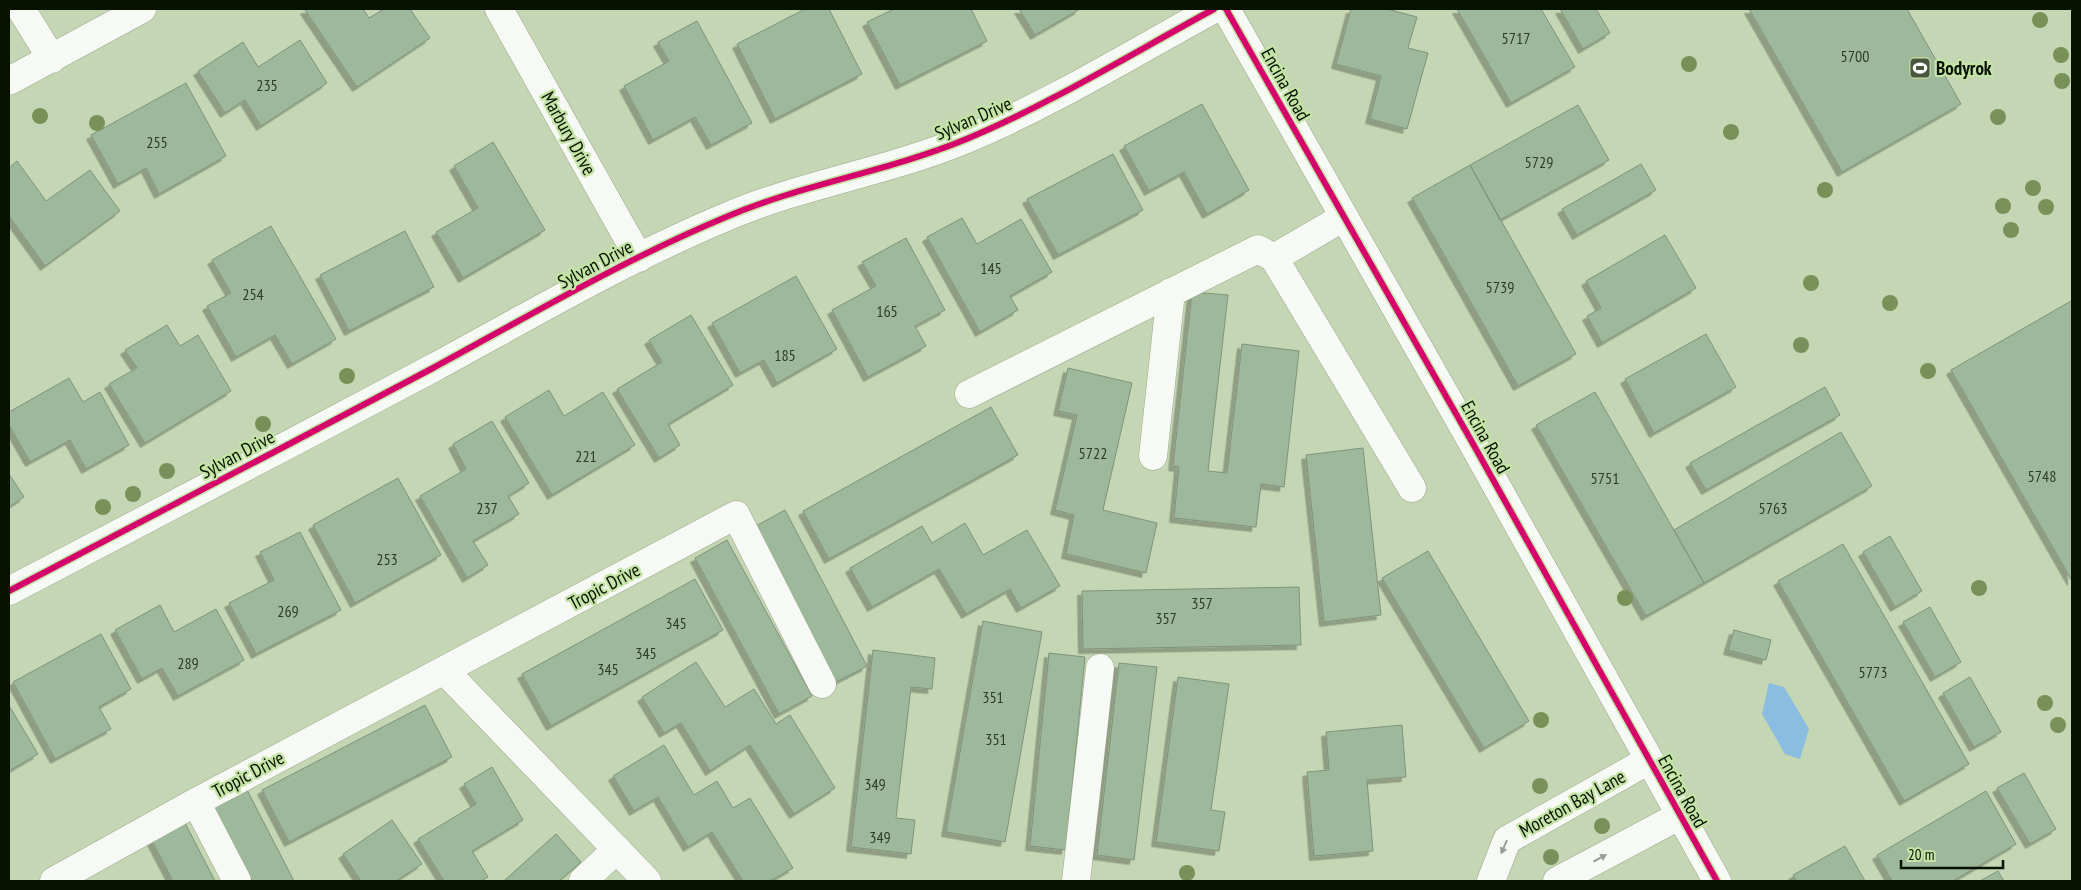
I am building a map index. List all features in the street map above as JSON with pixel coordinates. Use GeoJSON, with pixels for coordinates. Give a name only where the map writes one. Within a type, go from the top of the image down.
{"type":"FeatureCollection","features":[{"type":"Feature","properties":{"kind":"street"},"geometry":{"type":"LineString","coordinates":[[21,9],[52,58]]}},
{"type":"Feature","properties":{"kind":"street"},"geometry":{"type":"LineString","coordinates":[[9,81],[142,9]]}},
{"type":"Feature","properties":{"kind":"street","name":"Marbury Drive"},"geometry":{"type":"LineString","coordinates":[[499,9],[639,258]]}},
{"type":"Feature","properties":{"kind":"street","name":"Sylvan Drive"},"geometry":{"type":"LineString","coordinates":[[9,591],[639,258],[726,217],[776,198],[892,165],[963,140],[1027,111],[1214,9]]}},
{"type":"Feature","properties":{"kind":"street","name":"Encina Road"},"geometry":{"type":"LineString","coordinates":[[1226,9],[1717,881]]}},
{"type":"Feature","properties":{"kind":"street"},"geometry":{"type":"LineString","coordinates":[[1274,258],[1344,217]]}},
{"type":"Feature","properties":{"kind":"street"},"geometry":{"type":"LineString","coordinates":[[969,394],[1258,249],[1274,258],[1412,488]]}},
{"type":"Feature","properties":{"kind":"street"},"geometry":{"type":"LineString","coordinates":[[1153,456],[1171,292]]}},
{"type":"Feature","properties":{"kind":"street","name":"Tropic Drive"},"geometry":{"type":"LineString","coordinates":[[54,881],[196,802],[736,515],[822,684]]}},
{"type":"Feature","properties":{"kind":"street"},"geometry":{"type":"LineString","coordinates":[[1076,881],[1100,668]]}},
{"type":"Feature","properties":{"kind":"street"},"geometry":{"type":"LineString","coordinates":[[445,671],[647,881]]}},
{"type":"Feature","properties":{"kind":"street","name":"Moreton Bay Lane"},"geometry":{"type":"LineString","coordinates":[[1491,881],[1507,840],[1649,760]]}},
{"type":"Feature","properties":{"kind":"street"},"geometry":{"type":"LineString","coordinates":[[196,802],[237,881]]}},
{"type":"Feature","properties":{"kind":"street"},"geometry":{"type":"LineString","coordinates":[[1557,881],[1679,816]]}},
{"type":"Feature","properties":{"kind":"street"},"geometry":{"type":"LineString","coordinates":[[583,881],[617,849]]}},
{"type":"Feature","properties":{"kind":"water"},"geometry":{"type":"Polygon","coordinates":[[[1769,683],[1784,687],[1809,729],[1800,759],[1785,754],[1762,714],[1769,683]]]}},
{"type":"Feature","properties":{"kind":"building"},"geometry":{"type":"Polygon","coordinates":[[[363,9],[369,18],[384,9],[410,9],[430,38],[357,87],[305,10],[363,9]]]}},
{"type":"Feature","properties":{"kind":"building"},"geometry":{"type":"Polygon","coordinates":[[[805,9],[829,9],[862,74],[775,119],[737,44],[805,9]]]}},
{"type":"Feature","properties":{"kind":"building"},"geometry":{"type":"Polygon","coordinates":[[[894,9],[971,9],[987,41],[900,85],[867,22],[894,9]]]}},
{"type":"Feature","properties":{"kind":"building"},"geometry":{"type":"Polygon","coordinates":[[[1019,9],[1080,9],[1035,35],[1019,9]]]}},
{"type":"Feature","properties":{"kind":"building"},"geometry":{"type":"Polygon","coordinates":[[[1351,9],[1387,9],[1417,17],[1408,48],[1428,53],[1407,129],[1370,119],[1381,76],[1336,64],[1351,9]]]}},
{"type":"Feature","properties":{"kind":"building"},"geometry":{"type":"Polygon","coordinates":[[[1457,9],[1541,9],[1575,67],[1511,103],[1457,9]]]}},
{"type":"Feature","properties":{"kind":"building"},"geometry":{"type":"Polygon","coordinates":[[[1560,9],[1596,9],[1610,33],[1583,49],[1560,9]]]}},
{"type":"Feature","properties":{"kind":"building"},"geometry":{"type":"Polygon","coordinates":[[[1749,9],[1907,9],[1961,104],[1842,172],[1749,9]]]}},
{"type":"Feature","properties":{"kind":"building"},"geometry":{"type":"Polygon","coordinates":[[[697,21],[752,123],[711,145],[695,117],[653,140],[624,86],[669,61],[658,42],[697,21]]]}},
{"type":"Feature","properties":{"kind":"building"},"geometry":{"type":"Polygon","coordinates":[[[300,40],[327,83],[261,126],[245,100],[225,113],[198,71],[243,42],[258,67],[300,40]]]}},
{"type":"Feature","properties":{"kind":"building"},"geometry":{"type":"Polygon","coordinates":[[[186,83],[226,156],[159,194],[146,168],[118,184],[91,135],[186,83]]]}},
{"type":"Feature","properties":{"kind":"building"},"geometry":{"type":"Polygon","coordinates":[[[1202,104],[1249,190],[1207,214],[1184,172],[1149,191],[1124,146],[1202,104]]]}},
{"type":"Feature","properties":{"kind":"building"},"geometry":{"type":"Polygon","coordinates":[[[1578,105],[1609,160],[1500,220],[1470,165],[1578,105]]]}},
{"type":"Feature","properties":{"kind":"building"},"geometry":{"type":"Polygon","coordinates":[[[493,142],[545,230],[463,278],[436,232],[478,208],[454,166],[493,142]]]}},
{"type":"Feature","properties":{"kind":"building"},"geometry":{"type":"Polygon","coordinates":[[[1113,154],[1143,210],[1058,255],[1027,199],[1113,154]]]}},
{"type":"Feature","properties":{"kind":"building"},"geometry":{"type":"Polygon","coordinates":[[[17,161],[46,201],[90,170],[120,211],[45,266],[9,216],[9,168],[17,161]]]}},
{"type":"Feature","properties":{"kind":"building"},"geometry":{"type":"Polygon","coordinates":[[[1641,164],[1656,190],[1577,235],[1562,209],[1641,164]]]}},
{"type":"Feature","properties":{"kind":"building"},"geometry":{"type":"Polygon","coordinates":[[[1470,165],[1576,354],[1518,386],[1412,198],[1470,165]]]}},
{"type":"Feature","properties":{"kind":"building"},"geometry":{"type":"Polygon","coordinates":[[[962,218],[977,244],[1021,219],[1052,272],[1010,296],[1018,310],[980,332],[927,237],[962,218]]]}},
{"type":"Feature","properties":{"kind":"building"},"geometry":{"type":"Polygon","coordinates":[[[271,226],[336,339],[292,364],[275,335],[236,357],[207,306],[231,293],[212,260],[271,226]]]}},
{"type":"Feature","properties":{"kind":"building"},"geometry":{"type":"Polygon","coordinates":[[[405,231],[434,287],[349,331],[320,275],[405,231]]]}},
{"type":"Feature","properties":{"kind":"building"},"geometry":{"type":"Polygon","coordinates":[[[1665,235],[1696,288],[1602,343],[1587,316],[1601,308],[1586,281],[1665,235]]]}},
{"type":"Feature","properties":{"kind":"building"},"geometry":{"type":"Polygon","coordinates":[[[906,238],[945,310],[915,326],[926,346],[868,377],[832,310],[876,286],[862,262],[906,238]]]}},
{"type":"Feature","properties":{"kind":"building"},"geometry":{"type":"Polygon","coordinates":[[[796,276],[837,349],[777,383],[764,360],[740,373],[712,323],[796,276]]]}},
{"type":"Feature","properties":{"kind":"building"},"geometry":{"type":"Polygon","coordinates":[[[1192,292],[1228,295],[1208,471],[1227,473],[1242,344],[1299,351],[1284,487],[1261,484],[1256,527],[1174,518],[1179,467],[1173,466],[1192,292]]]}},
{"type":"Feature","properties":{"kind":"building"},"geometry":{"type":"Polygon","coordinates":[[[2071,301],[2072,304],[2072,581],[1951,370],[2071,301]]]}},
{"type":"Feature","properties":{"kind":"building"},"geometry":{"type":"Polygon","coordinates":[[[691,315],[733,385],[668,424],[680,445],[659,458],[617,389],[662,362],[649,340],[691,315]]]}},
{"type":"Feature","properties":{"kind":"building"},"geometry":{"type":"Polygon","coordinates":[[[167,325],[180,346],[198,335],[231,391],[145,443],[109,384],[137,368],[125,350],[167,325]]]}},
{"type":"Feature","properties":{"kind":"building"},"geometry":{"type":"Polygon","coordinates":[[[1706,334],[1736,387],[1654,433],[1625,379],[1706,334]]]}},
{"type":"Feature","properties":{"kind":"building"},"geometry":{"type":"Polygon","coordinates":[[[1068,368],[1132,383],[1103,510],[1157,523],[1146,573],[1066,554],[1074,515],[1055,510],[1077,415],[1058,411],[1068,368]]]}},
{"type":"Feature","properties":{"kind":"building"},"geometry":{"type":"Polygon","coordinates":[[[69,378],[83,402],[100,392],[129,445],[86,469],[70,440],[30,462],[9,425],[9,412],[69,378]]]}},
{"type":"Feature","properties":{"kind":"building"},"geometry":{"type":"Polygon","coordinates":[[[1825,387],[1840,415],[1706,490],[1690,463],[1825,387]]]}},
{"type":"Feature","properties":{"kind":"building"},"geometry":{"type":"Polygon","coordinates":[[[549,390],[564,416],[603,392],[635,445],[552,495],[505,417],[549,390]]]}},
{"type":"Feature","properties":{"kind":"building"},"geometry":{"type":"Polygon","coordinates":[[[1595,392],[1704,583],[1646,616],[1536,425],[1595,392]]]}},
{"type":"Feature","properties":{"kind":"building"},"geometry":{"type":"Polygon","coordinates":[[[991,407],[1018,455],[829,559],[803,511],[991,407]]]}},
{"type":"Feature","properties":{"kind":"building"},"geometry":{"type":"Polygon","coordinates":[[[492,421],[529,483],[508,496],[519,514],[473,541],[488,565],[467,578],[420,496],[466,469],[453,444],[492,421]]]}},
{"type":"Feature","properties":{"kind":"building"},"geometry":{"type":"Polygon","coordinates":[[[1841,432],[1872,486],[1704,583],[1674,530],[1841,432]]]}},
{"type":"Feature","properties":{"kind":"building"},"geometry":{"type":"Polygon","coordinates":[[[1363,448],[1381,615],[1324,622],[1306,455],[1363,448]]]}},
{"type":"Feature","properties":{"kind":"building"},"geometry":{"type":"Polygon","coordinates":[[[9,474],[24,497],[9,507],[9,474]]]}},
{"type":"Feature","properties":{"kind":"building"},"geometry":{"type":"Polygon","coordinates":[[[398,478],[441,555],[355,603],[313,525],[398,478]]]}},
{"type":"Feature","properties":{"kind":"building"},"geometry":{"type":"Polygon","coordinates":[[[785,510],[867,666],[836,682],[754,527],[785,510]]]}},
{"type":"Feature","properties":{"kind":"building"},"geometry":{"type":"Polygon","coordinates":[[[965,523],[983,555],[1027,530],[1060,586],[1021,608],[1010,589],[966,614],[939,569],[872,607],[850,568],[922,526],[932,543],[965,523]]]}},
{"type":"Feature","properties":{"kind":"building"},"geometry":{"type":"Polygon","coordinates":[[[300,532],[341,610],[256,654],[229,603],[274,580],[260,552],[300,532]]]}},
{"type":"Feature","properties":{"kind":"building"},"geometry":{"type":"Polygon","coordinates":[[[1890,536],[1922,591],[1895,607],[1863,552],[1890,536]]]}},
{"type":"Feature","properties":{"kind":"building"},"geometry":{"type":"Polygon","coordinates":[[[727,540],[812,696],[779,714],[695,558],[727,540]]]}},
{"type":"Feature","properties":{"kind":"building"},"geometry":{"type":"Polygon","coordinates":[[[1843,544],[1969,764],[1904,801],[1778,581],[1843,544]]]}},
{"type":"Feature","properties":{"kind":"building"},"geometry":{"type":"Polygon","coordinates":[[[1428,551],[1529,721],[1484,748],[1382,578],[1428,551]]]}},
{"type":"Feature","properties":{"kind":"building"},"geometry":{"type":"Polygon","coordinates":[[[695,579],[723,630],[551,726],[522,674],[695,579]]]}},
{"type":"Feature","properties":{"kind":"building"},"geometry":{"type":"Polygon","coordinates":[[[1299,587],[1301,645],[1083,649],[1082,591],[1299,587]]]}},
{"type":"Feature","properties":{"kind":"building"},"geometry":{"type":"Polygon","coordinates":[[[160,605],[174,632],[216,609],[244,660],[178,696],[162,668],[142,679],[115,630],[160,605]]]}},
{"type":"Feature","properties":{"kind":"building"},"geometry":{"type":"Polygon","coordinates":[[[1930,607],[1961,662],[1935,677],[1903,622],[1930,607]]]}},
{"type":"Feature","properties":{"kind":"building"},"geometry":{"type":"Polygon","coordinates":[[[983,621],[1042,632],[1005,842],[946,832],[983,621]]]}},
{"type":"Feature","properties":{"kind":"building"},"geometry":{"type":"Polygon","coordinates":[[[1734,630],[1771,640],[1766,660],[1728,650],[1734,630]]]}},
{"type":"Feature","properties":{"kind":"building"},"geometry":{"type":"Polygon","coordinates":[[[101,634],[131,689],[99,707],[111,729],[55,759],[13,682],[101,634]]]}},
{"type":"Feature","properties":{"kind":"building"},"geometry":{"type":"Polygon","coordinates":[[[873,650],[935,658],[932,689],[911,687],[896,818],[915,820],[911,854],[851,847],[873,650]]]}},
{"type":"Feature","properties":{"kind":"building"},"geometry":{"type":"Polygon","coordinates":[[[1049,653],[1085,657],[1066,850],[1030,846],[1049,653]]]}},
{"type":"Feature","properties":{"kind":"building"},"geometry":{"type":"Polygon","coordinates":[[[696,662],[725,707],[754,689],[776,724],[790,715],[835,788],[794,814],[750,745],[710,771],[681,723],[664,733],[642,697],[696,662]]]}},
{"type":"Feature","properties":{"kind":"building"},"geometry":{"type":"Polygon","coordinates":[[[1119,663],[1157,667],[1134,860],[1097,855],[1119,663]]]}},
{"type":"Feature","properties":{"kind":"building"},"geometry":{"type":"Polygon","coordinates":[[[1178,677],[1229,684],[1211,810],[1225,812],[1219,851],[1156,842],[1178,677]]]}},
{"type":"Feature","properties":{"kind":"building"},"geometry":{"type":"Polygon","coordinates":[[[1970,677],[2001,732],[1974,747],[1943,693],[1970,677]]]}},
{"type":"Feature","properties":{"kind":"building"},"geometry":{"type":"Polygon","coordinates":[[[425,705],[452,757],[289,842],[262,790],[425,705]]]}},
{"type":"Feature","properties":{"kind":"building"},"geometry":{"type":"Polygon","coordinates":[[[9,707],[38,754],[9,771],[9,707]]]}},
{"type":"Feature","properties":{"kind":"building"},"geometry":{"type":"Polygon","coordinates":[[[1402,725],[1406,777],[1367,780],[1373,851],[1314,856],[1307,772],[1329,770],[1326,732],[1402,725]]]}},
{"type":"Feature","properties":{"kind":"building"},"geometry":{"type":"Polygon","coordinates":[[[664,745],[694,795],[717,781],[733,808],[750,798],[793,868],[770,881],[743,881],[712,832],[688,847],[658,797],[634,811],[613,776],[664,745]]]}},
{"type":"Feature","properties":{"kind":"building"},"geometry":{"type":"Polygon","coordinates":[[[492,767],[523,820],[472,851],[488,877],[481,881],[444,881],[418,839],[476,804],[464,784],[492,767]]]}},
{"type":"Feature","properties":{"kind":"building"},"geometry":{"type":"Polygon","coordinates":[[[2024,773],[2056,829],[2030,844],[1997,788],[2024,773]]]}},
{"type":"Feature","properties":{"kind":"building"},"geometry":{"type":"Polygon","coordinates":[[[247,790],[294,881],[252,881],[213,808],[247,790]]]}},
{"type":"Feature","properties":{"kind":"building"},"geometry":{"type":"Polygon","coordinates":[[[1986,791],[2016,844],[1953,881],[1892,881],[1877,855],[1986,791]]]}},
{"type":"Feature","properties":{"kind":"building"},"geometry":{"type":"Polygon","coordinates":[[[392,820],[422,864],[396,881],[361,881],[343,854],[392,820]]]}},
{"type":"Feature","properties":{"kind":"building"},"geometry":{"type":"Polygon","coordinates":[[[185,823],[215,881],[173,881],[152,841],[185,823]]]}},
{"type":"Feature","properties":{"kind":"building"},"geometry":{"type":"Polygon","coordinates":[[[556,834],[581,862],[559,881],[504,881],[556,834]]]}},
{"type":"Feature","properties":{"kind":"building"},"geometry":{"type":"Polygon","coordinates":[[[1845,846],[1865,881],[1797,881],[1793,875],[1845,846]]]}},
{"type":"Feature","properties":{"kind":"building"},"geometry":{"type":"Polygon","coordinates":[[[1998,871],[2004,881],[1980,881],[1998,871]]]}},
{"type":"Feature","properties":{"kind":"cycle path"},"geometry":{"type":"LineString","coordinates":[[9,591],[433,368],[614,270],[688,233],[755,206],[905,161],[964,140],[1059,95],[1214,9]]}},
{"type":"Feature","properties":{"kind":"cycle path"},"geometry":{"type":"LineString","coordinates":[[1226,9],[1472,442],[1717,881]]}},
{"type":"Feature","properties":{"kind":"place","name":"Bodyrok"},"geometry":{"type":"Point","coordinates":[1920,68]}}]}
